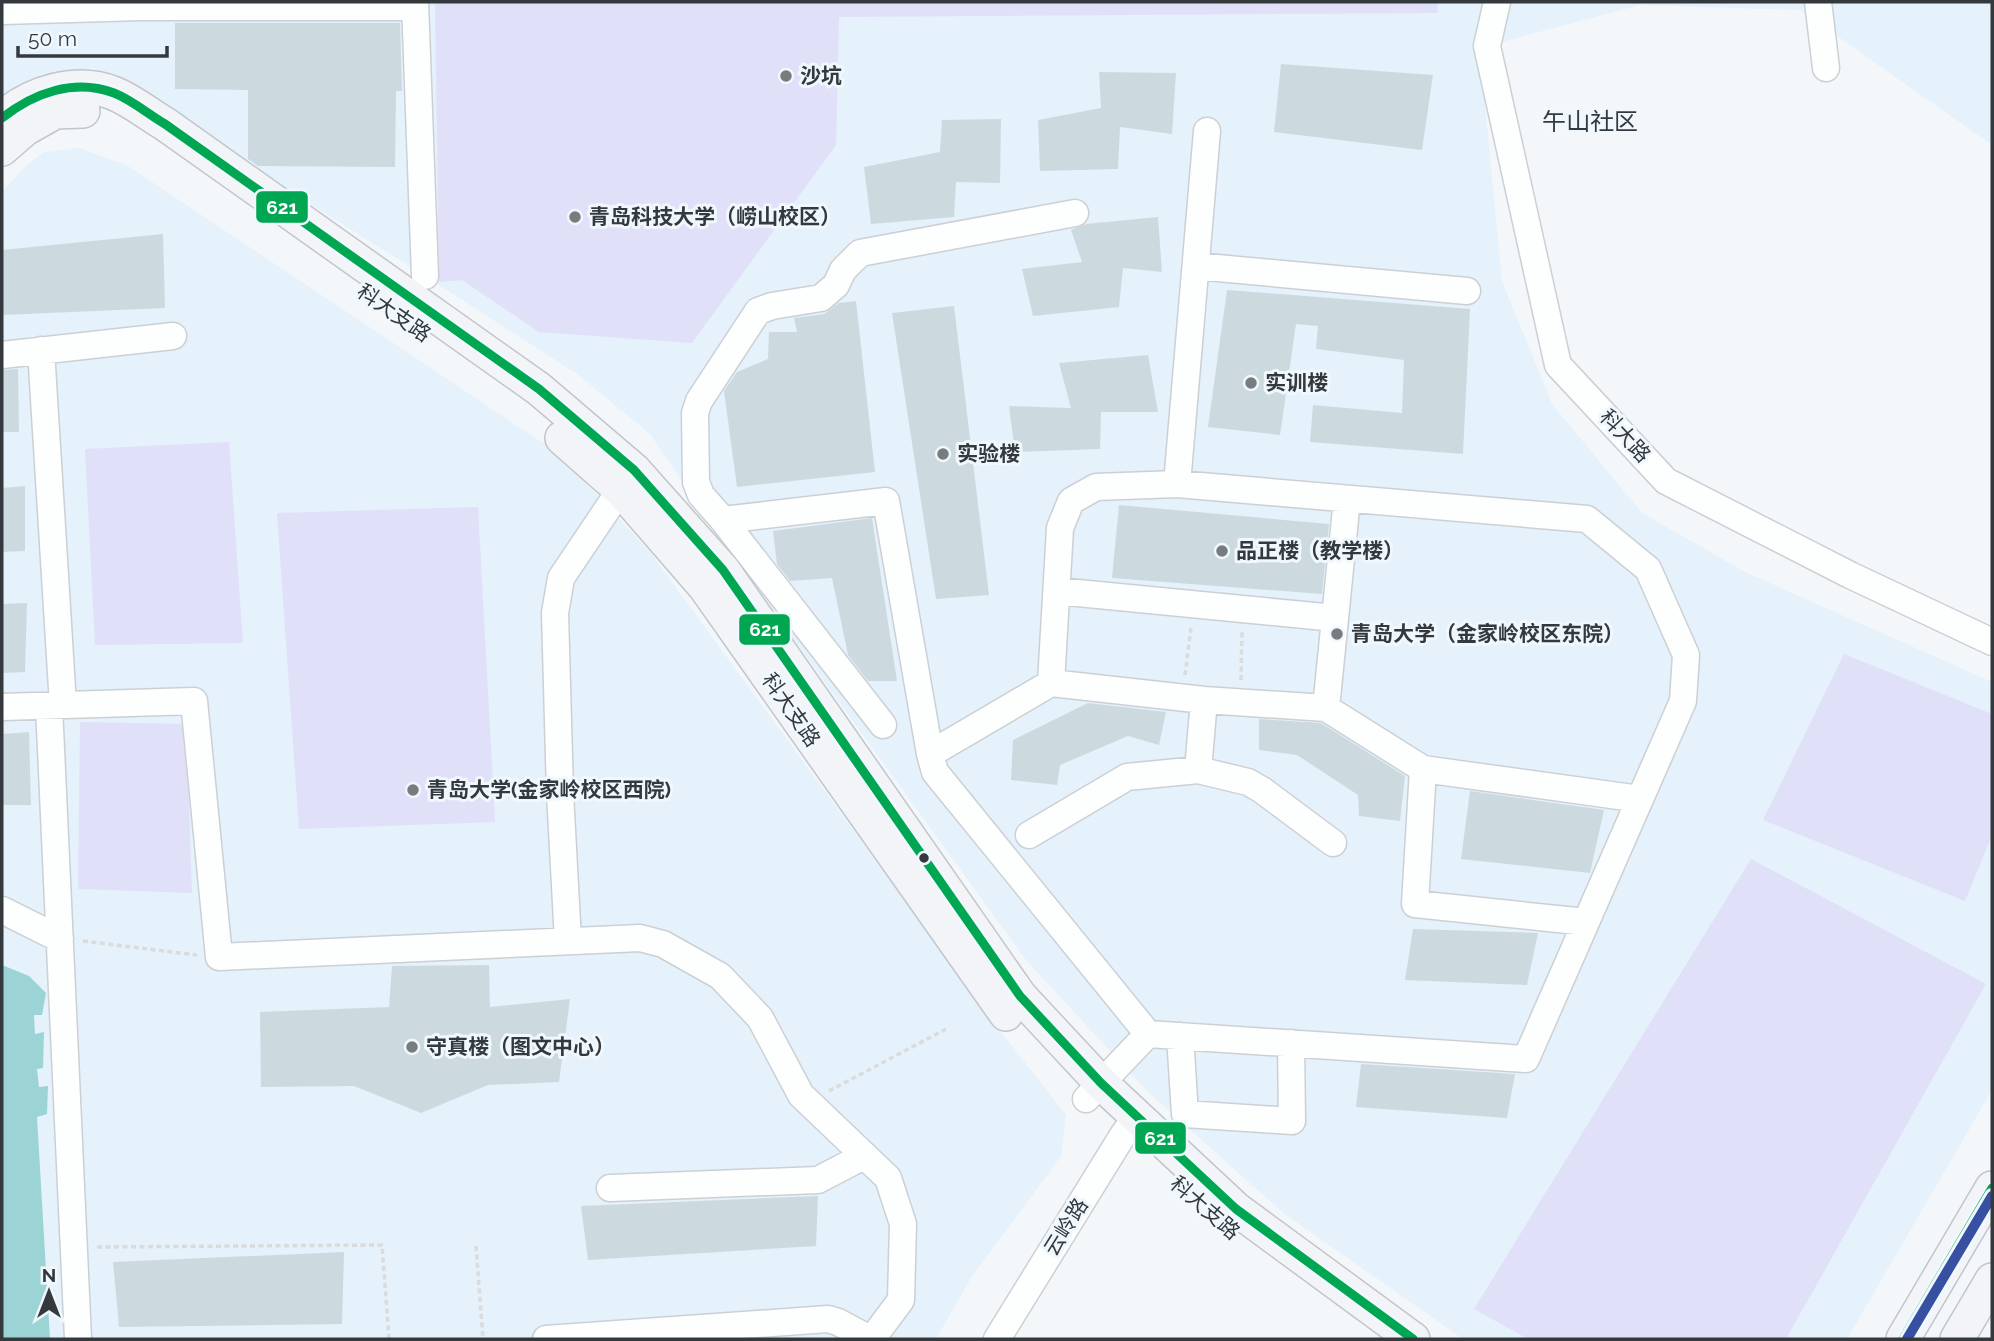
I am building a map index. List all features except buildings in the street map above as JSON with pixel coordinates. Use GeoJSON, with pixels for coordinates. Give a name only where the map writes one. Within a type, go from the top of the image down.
{"type":"FeatureCollection","features":[{"type":"Feature","properties":{"kind":"main road","name":"科大支路"},"geometry":{"type":"LineString","coordinates":[[2,118],[17,105],[53,89],[91,88],[113,93],[164,124],[539,389],[628,480],[1000,1007],[1094,1091],[1218,1222],[1374,1339]]}},
{"type":"Feature","properties":{"kind":"main road","name":"科大支路"},"geometry":{"type":"LineString","coordinates":[[2,149],[25,129],[55,112],[88,111],[107,115],[164,149],[628,480]]}},
{"type":"Feature","properties":{"kind":"main road","name":"科大支路"},"geometry":{"type":"LineString","coordinates":[[1129,1126],[1236,1209],[1413,1339]]}},
{"type":"Feature","properties":{"kind":"main road"},"geometry":{"type":"LineString","coordinates":[[1903,1339],[1992,1188]]}},
{"type":"Feature","properties":{"kind":"main road"},"geometry":{"type":"LineString","coordinates":[[1957,1339],[1992,1280]]}},
{"type":"Feature","properties":{"kind":"street","name":"科大路"},"geometry":{"type":"LineString","coordinates":[[1497,2],[1487,46],[1558,365],[1666,481],[1850,575],[1992,642]]}},
{"type":"Feature","properties":{"kind":"street"},"geometry":{"type":"LineString","coordinates":[[1818,2],[1826,68]]}},
{"type":"Feature","properties":{"kind":"street"},"geometry":{"type":"LineString","coordinates":[[2,11],[141,4],[415,4],[425,276]]}},
{"type":"Feature","properties":{"kind":"street"},"geometry":{"type":"LineString","coordinates":[[1177,484],[1207,131]]}},
{"type":"Feature","properties":{"kind":"street"},"geometry":{"type":"LineString","coordinates":[[883,725],[701,495],[696,482],[695,414],[699,401],[758,311],[821,298],[836,285],[843,270],[860,253],[1075,213]]}},
{"type":"Feature","properties":{"kind":"street"},"geometry":{"type":"LineString","coordinates":[[1196,266],[1467,291]]}},
{"type":"Feature","properties":{"kind":"street"},"geometry":{"type":"LineString","coordinates":[[2,355],[173,336]]}},
{"type":"Feature","properties":{"kind":"street"},"geometry":{"type":"LineString","coordinates":[[41,350],[56,706],[60,939],[78,1339]]}},
{"type":"Feature","properties":{"kind":"street"},"geometry":{"type":"LineString","coordinates":[[568,941],[560,793],[555,613],[561,578],[628,480]]}},
{"type":"Feature","properties":{"kind":"street"},"geometry":{"type":"LineString","coordinates":[[723,520],[886,501],[935,772],[1148,1034],[1526,1059],[1683,701],[1686,655],[1648,569],[1587,519],[1177,484],[1096,487],[1070,501],[1060,528],[1051,683]]}},
{"type":"Feature","properties":{"kind":"street"},"geometry":{"type":"LineString","coordinates":[[1326,708],[1347,499]]}},
{"type":"Feature","properties":{"kind":"street"},"geometry":{"type":"LineString","coordinates":[[1057,591],[1335,618]]}},
{"type":"Feature","properties":{"kind":"street"},"geometry":{"type":"LineString","coordinates":[[930,754],[1051,683],[1193,699],[1326,708],[1423,769],[1640,799]]}},
{"type":"Feature","properties":{"kind":"street"},"geometry":{"type":"LineString","coordinates":[[1193,699],[1198,770]]}},
{"type":"Feature","properties":{"kind":"street"},"geometry":{"type":"LineString","coordinates":[[2,707],[194,701],[219,957],[640,938],[663,944],[720,976],[760,1018],[802,1095],[888,1178],[903,1224],[901,1300],[871,1339],[828,1319],[547,1339]]}},
{"type":"Feature","properties":{"kind":"street"},"geometry":{"type":"LineString","coordinates":[[1423,769],[1415,904],[1586,922]]}},
{"type":"Feature","properties":{"kind":"street"},"geometry":{"type":"LineString","coordinates":[[1029,835],[1127,777],[1198,770],[1248,782],[1333,844]]}},
{"type":"Feature","properties":{"kind":"street"},"geometry":{"type":"LineString","coordinates":[[2,910],[60,939]]}},
{"type":"Feature","properties":{"kind":"street"},"geometry":{"type":"LineString","coordinates":[[1094,1091],[1148,1034]]}},
{"type":"Feature","properties":{"kind":"street"},"geometry":{"type":"LineString","coordinates":[[1180,1036],[1185,1114],[1292,1121],[1291,1043]]}},
{"type":"Feature","properties":{"kind":"street","name":"云岭路"},"geometry":{"type":"LineString","coordinates":[[997,1339],[1129,1126]]}},
{"type":"Feature","properties":{"kind":"street"},"geometry":{"type":"LineString","coordinates":[[611,1188],[818,1180],[864,1156]]}},
{"type":"Feature","properties":{"kind":"path"},"geometry":{"type":"LineString","coordinates":[[1193,699],[1194,604]]}},
{"type":"Feature","properties":{"kind":"path"},"geometry":{"type":"LineString","coordinates":[[1241,703],[1243,609]]}},
{"type":"Feature","properties":{"kind":"path"},"geometry":{"type":"LineString","coordinates":[[60,939],[219,957]]}},
{"type":"Feature","properties":{"kind":"path"},"geometry":{"type":"LineString","coordinates":[[808,1101],[946,1030]]}},
{"type":"Feature","properties":{"kind":"path"},"geometry":{"type":"LineString","coordinates":[[74,1247],[382,1245],[388,1339]]}},
{"type":"Feature","properties":{"kind":"path"},"geometry":{"type":"LineString","coordinates":[[476,1246],[483,1339]]}},
{"type":"Feature","properties":{"kind":"shaded area","name":"青岛大学（金家岭校区东院）"},"geometry":{"type":"Polygon","coordinates":[[[2,2],[1992,2],[1992,145],[1800,10],[1640,5],[1487,46],[1479,42],[1502,281],[1552,404],[1642,513],[1745,572],[1992,682],[1992,1090],[1847,1339],[1463,1339],[1282,1212],[1148,1092],[1026,960],[755,586],[650,434],[577,374],[93,68],[31,82],[2,106],[2,2]]]}},
{"type":"Feature","properties":{"kind":"shaded area"},"geometry":{"type":"Polygon","coordinates":[[[435,2],[1437,2],[1438,13],[839,17],[836,145],[692,343],[539,332],[462,280],[439,282],[435,2]]]}},
{"type":"Feature","properties":{"kind":"shaded area","name":"青岛大学(金家岭校区西院)"},"geometry":{"type":"Polygon","coordinates":[[[79,148],[128,166],[558,453],[650,552],[998,1028],[1066,1115],[1061,1156],[971,1278],[936,1339],[2,1339],[2,192],[27,165],[44,152],[79,148]]]}},
{"type":"Feature","properties":{"kind":"shaded area"},"geometry":{"type":"Polygon","coordinates":[[[229,442],[243,643],[95,645],[85,449],[229,442]]]}},
{"type":"Feature","properties":{"kind":"shaded area"},"geometry":{"type":"Polygon","coordinates":[[[478,507],[495,822],[299,829],[277,513],[478,507]]]}},
{"type":"Feature","properties":{"kind":"shaded area"},"geometry":{"type":"Polygon","coordinates":[[[1844,654],[1992,714],[1992,835],[1965,901],[1763,820],[1844,654]]]}},
{"type":"Feature","properties":{"kind":"shaded area"},"geometry":{"type":"Polygon","coordinates":[[[80,722],[186,724],[192,893],[78,889],[80,722]]]}},
{"type":"Feature","properties":{"kind":"shaded area"},"geometry":{"type":"Polygon","coordinates":[[[1751,859],[1986,984],[1786,1339],[1528,1339],[1474,1309],[1751,859]]]}},
{"type":"Feature","properties":{"kind":"shaded area"},"geometry":{"type":"Polygon","coordinates":[[[2,965],[29,976],[46,993],[42,1015],[34,1015],[35,1034],[44,1032],[43,1068],[37,1069],[39,1087],[48,1086],[47,1114],[37,1117],[50,1339],[2,1339],[2,965]]]}},
{"type":"Feature","properties":{"kind":"transit line","name":"621"},"geometry":{"type":"LineString","coordinates":[[2,118],[27,101],[69,88],[99,89],[127,99],[539,389],[634,470],[723,570],[1020,996],[1101,1083],[1236,1209],[1413,1339]]}},
{"type":"Feature","properties":{"kind":"transit line","name":"621"},"geometry":{"type":"LineString","coordinates":[[1903,1339],[1992,1188]]}},
{"type":"Feature","properties":{"kind":"transit line"},"geometry":{"type":"LineString","coordinates":[[1907,1339],[1992,1196]]}},
{"type":"Feature","properties":{"kind":"place","name":"沙坑"},"geometry":{"type":"Point","coordinates":[786,76]}},
{"type":"Feature","properties":{"kind":"place","name":"青岛科技大学（崂山校区）"},"geometry":{"type":"Point","coordinates":[575,217]}},
{"type":"Feature","properties":{"kind":"place","name":"实训楼"},"geometry":{"type":"Point","coordinates":[1251,383]}},
{"type":"Feature","properties":{"kind":"place","name":"实验楼"},"geometry":{"type":"Point","coordinates":[943,454]}},
{"type":"Feature","properties":{"kind":"place","name":"品正楼（教学楼）"},"geometry":{"type":"Point","coordinates":[1222,551]}},
{"type":"Feature","properties":{"kind":"place","name":"青岛大学（金家岭校区东院）"},"geometry":{"type":"Point","coordinates":[1337,634]}},
{"type":"Feature","properties":{"kind":"place","name":"青岛大学(金家岭校区西院)"},"geometry":{"type":"Point","coordinates":[413,790]}},
{"type":"Feature","properties":{"kind":"place","name":"守真楼（图文中心）"},"geometry":{"type":"Point","coordinates":[412,1047]}},
{"type":"Feature","properties":{"kind":"district","name":"午山社区"},"geometry":{"type":"Point","coordinates":[1590,122]}}]}
